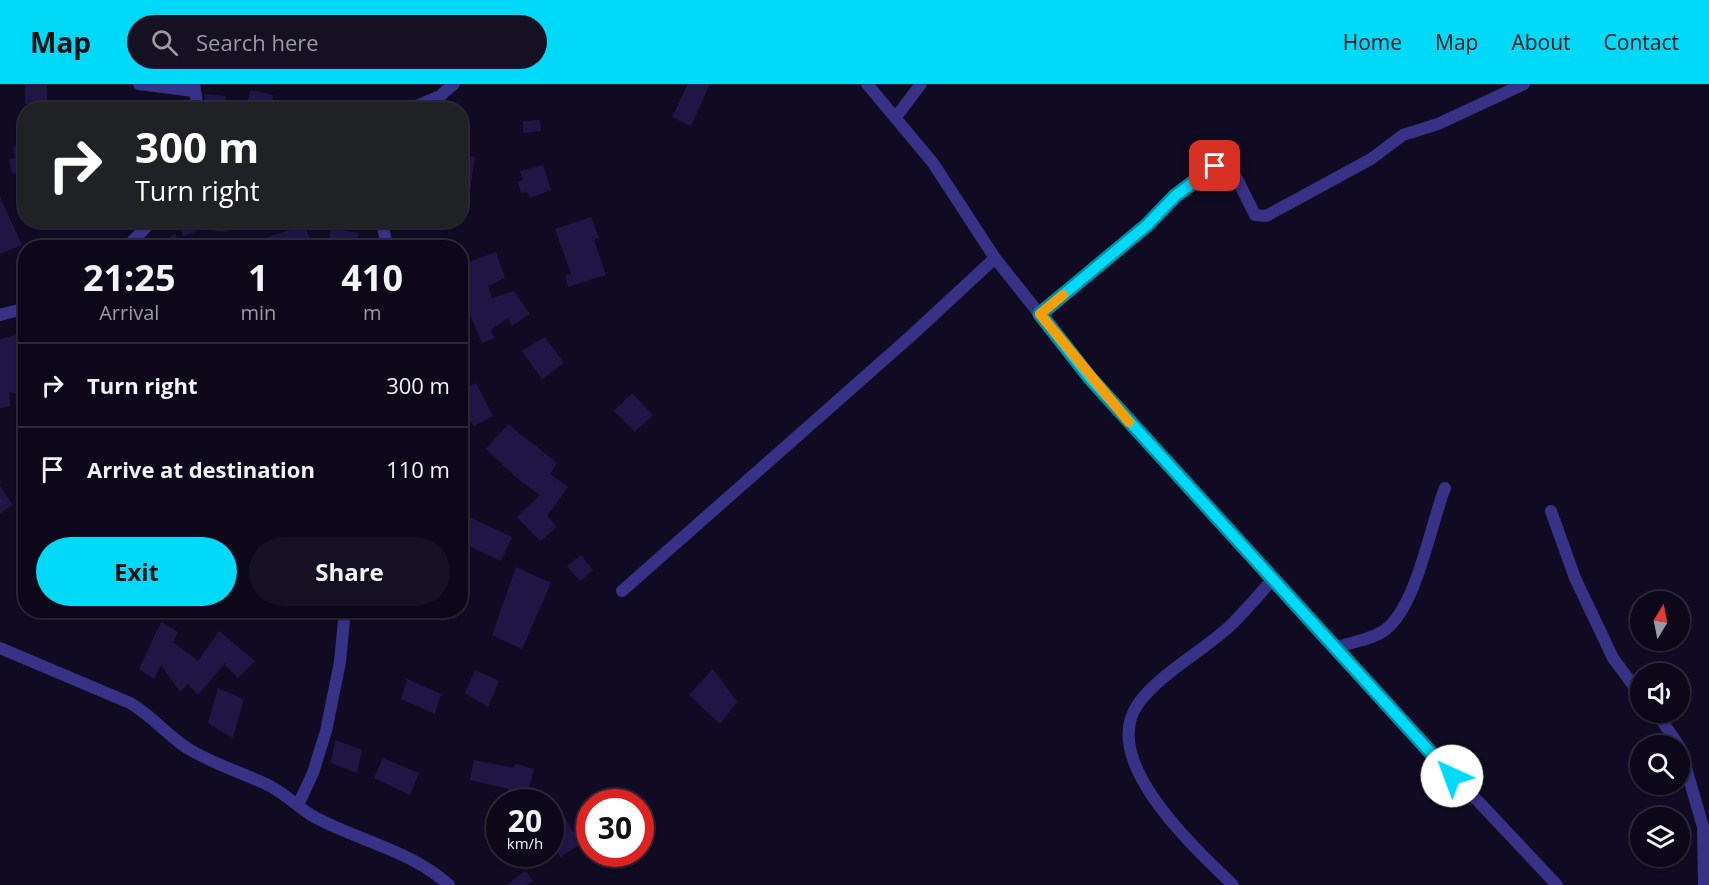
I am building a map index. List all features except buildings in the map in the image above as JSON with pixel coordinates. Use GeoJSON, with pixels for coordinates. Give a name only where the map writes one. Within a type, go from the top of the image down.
{"type":"FeatureCollection","features":[{"type":"Feature","properties":{"kind":"street"},"geometry":{"type":"LineString","coordinates":[[139,84],[194,87],[197,102]]}},
{"type":"Feature","properties":{"kind":"street"},"geometry":{"type":"LineString","coordinates":[[426,102],[440,96],[454,84]]}},
{"type":"Feature","properties":{"kind":"street"},"geometry":{"type":"LineString","coordinates":[[867,84],[933,163],[995,258],[1090,378],[1333,648],[1557,885]]}},
{"type":"Feature","properties":{"kind":"street"},"geometry":{"type":"LineString","coordinates":[[896,117],[921,84]]}},
{"type":"Feature","properties":{"kind":"street"},"geometry":{"type":"LineString","coordinates":[[1040,314],[1147,225],[1175,196],[1209,168],[1221,166],[1235,175],[1256,215],[1266,216],[1371,159],[1402,135],[1438,124],[1524,84]]}},
{"type":"Feature","properties":{"kind":"street"},"geometry":{"type":"LineString","coordinates":[[134,240],[145,228]]}},
{"type":"Feature","properties":{"kind":"street"},"geometry":{"type":"LineString","coordinates":[[622,591],[912,335],[995,258]]}},
{"type":"Feature","properties":{"kind":"street"},"geometry":{"type":"LineString","coordinates":[[0,315],[18,310]]}},
{"type":"Feature","properties":{"kind":"street"},"geometry":{"type":"LineString","coordinates":[[1333,648],[1379,633],[1395,620],[1407,601],[1445,488]]}},
{"type":"Feature","properties":{"kind":"street"},"geometry":{"type":"LineString","coordinates":[[1551,510],[1575,578],[1612,658],[1630,682]]}},
{"type":"Feature","properties":{"kind":"street"},"geometry":{"type":"LineString","coordinates":[[1233,885],[1198,850],[1148,792],[1131,756],[1127,731],[1137,705],[1231,624],[1272,580]]}},
{"type":"Feature","properties":{"kind":"street"},"geometry":{"type":"LineString","coordinates":[[298,805],[313,773],[326,731],[340,662],[344,618]]}},
{"type":"Feature","properties":{"kind":"street"},"geometry":{"type":"LineString","coordinates":[[0,648],[130,702],[188,748],[219,765],[272,788],[356,837],[408,857],[449,885]]}},
{"type":"Feature","properties":{"kind":"street"},"geometry":{"type":"LineString","coordinates":[[1690,783],[1703,827],[1704,885]]}},
{"type":"Feature","properties":{"kind":"slow traffic"},"geometry":{"type":"LineString","coordinates":[[1063,295],[1040,314],[1090,378],[1129,422]]}},
{"type":"Feature","properties":{"kind":"route"},"geometry":{"type":"LineString","coordinates":[[1215,166],[1209,168],[1175,196],[1147,225],[1040,314],[1090,378],[1452,776]]}}]}
